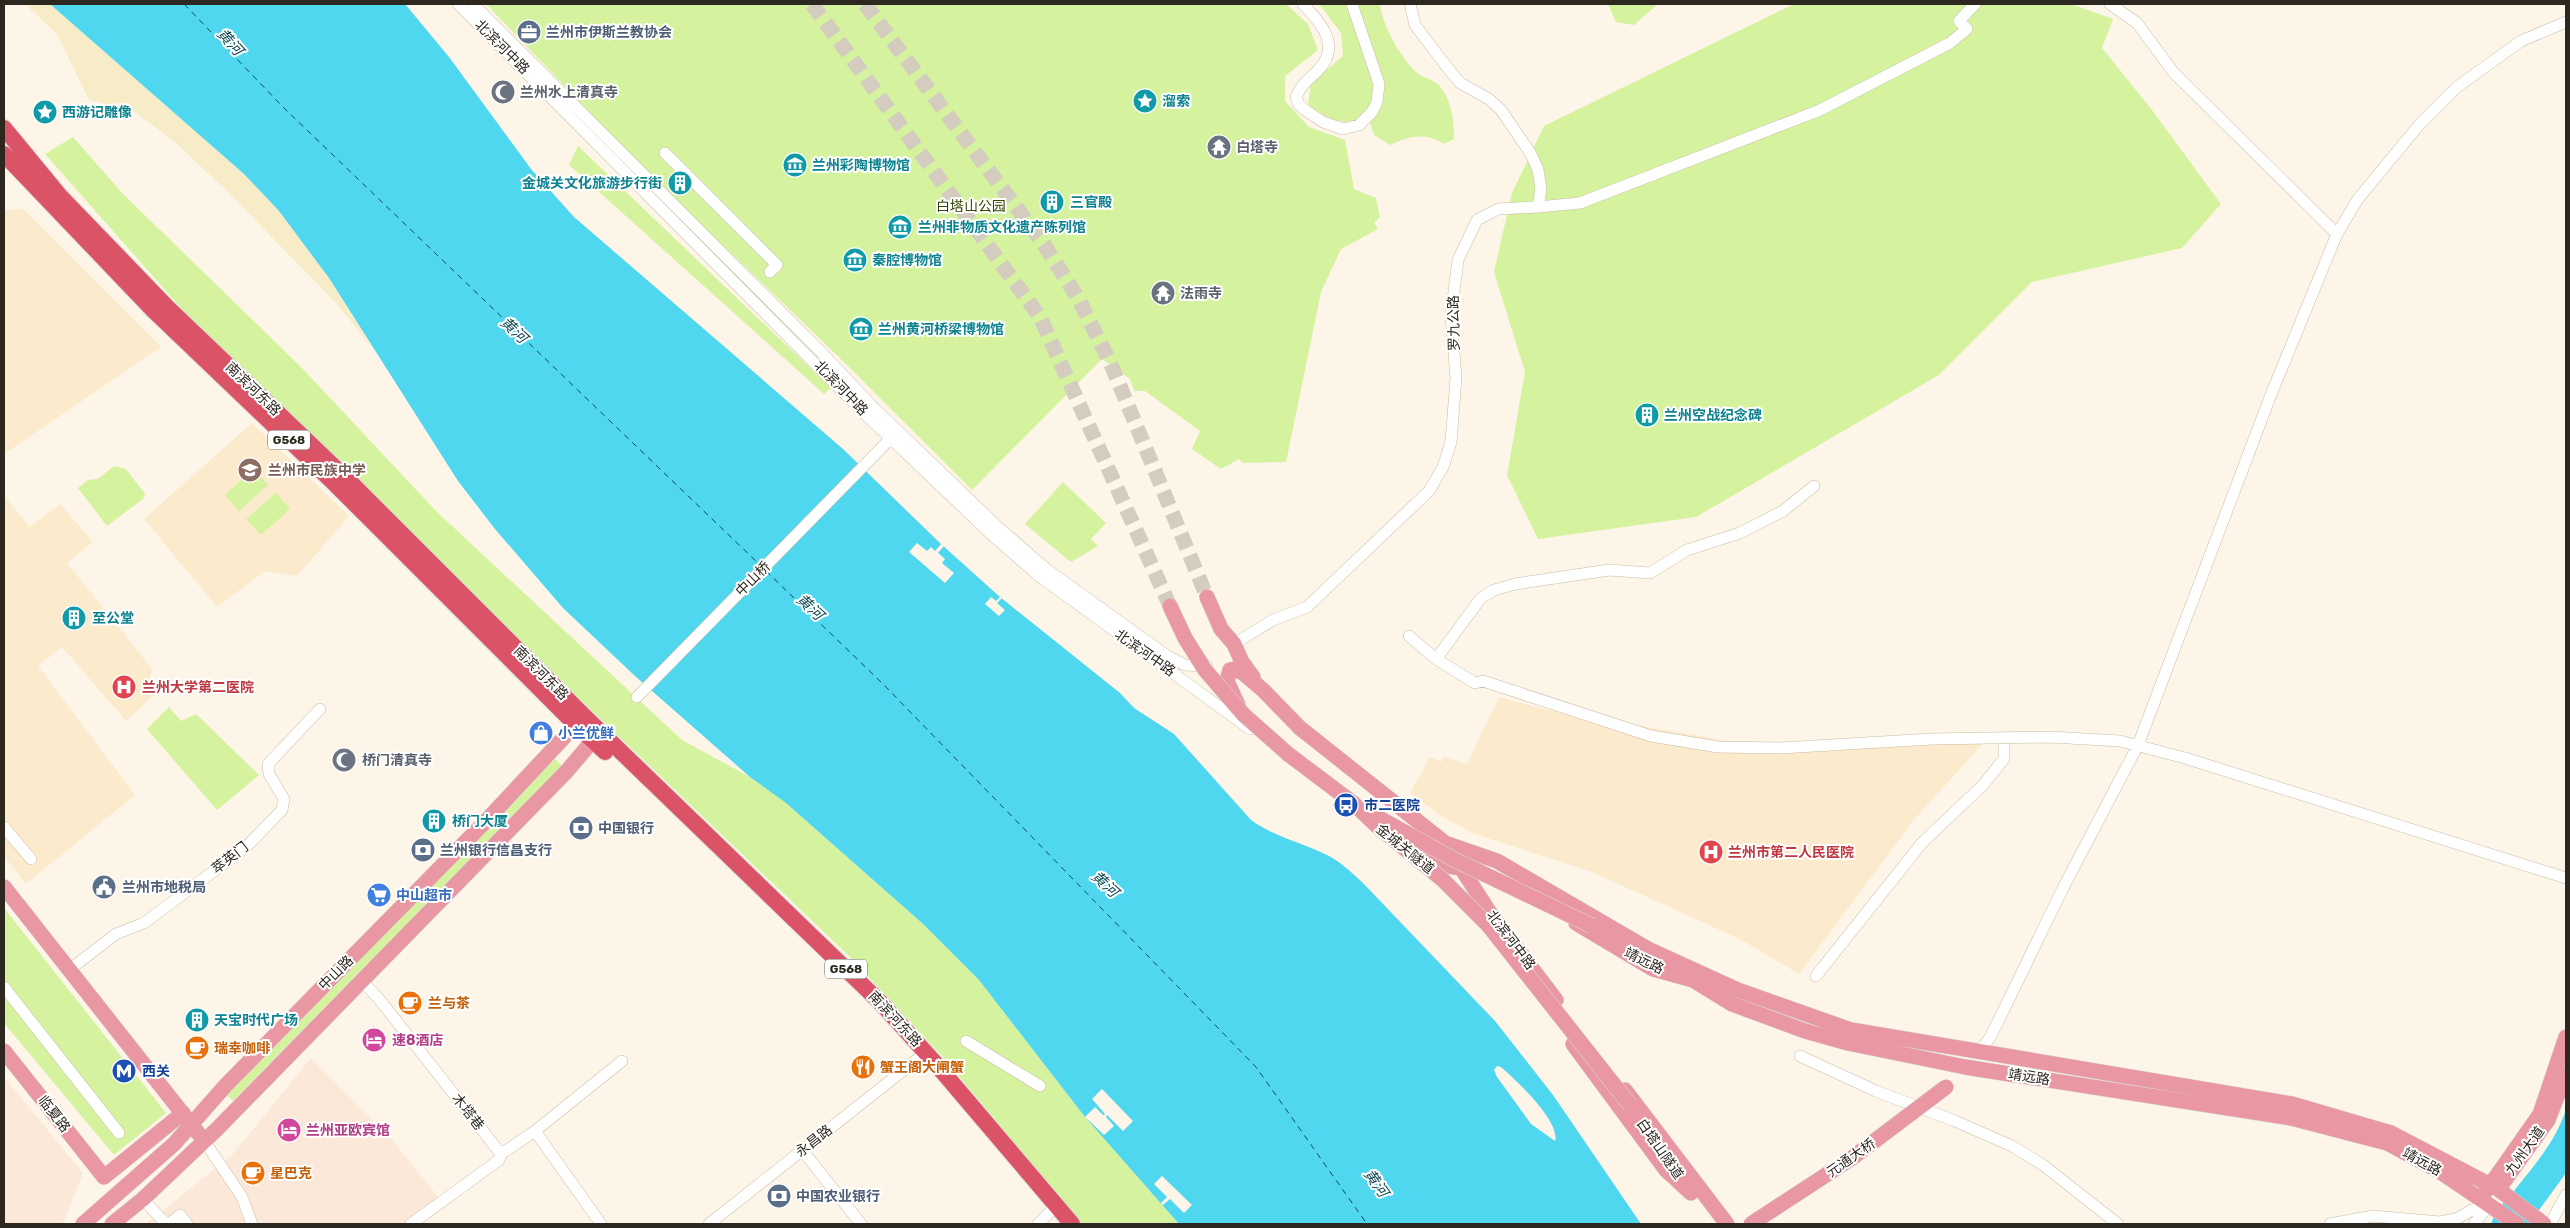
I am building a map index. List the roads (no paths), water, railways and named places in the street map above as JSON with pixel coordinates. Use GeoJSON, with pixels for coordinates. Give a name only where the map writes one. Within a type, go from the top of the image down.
{"type":"FeatureCollection","features":[{"type":"Feature","properties":{"kind":"highway","name":"南滨河东路"},"geometry":{"type":"LineString","coordinates":[[8,148],[153,310],[580,721],[881,1003],[949,1079],[1072,1224]]}},
{"type":"Feature","properties":{"kind":"highway","name":"南滨河东路"},"geometry":{"type":"LineString","coordinates":[[597,737],[837,971],[919,1058],[1061,1224]]}},
{"type":"Feature","properties":{"kind":"main road"},"geometry":{"type":"LineString","coordinates":[[1207,597],[1221,629],[1234,644],[1242,662],[1263,690]]}},
{"type":"Feature","properties":{"kind":"main road","name":"金城关隧道"},"geometry":{"type":"LineString","coordinates":[[1170,606],[1185,638],[1205,670],[1244,715],[1288,754],[1353,803],[1377,826],[1443,880],[1488,925],[1630,1106]]}},
{"type":"Feature","properties":{"kind":"main road"},"geometry":{"type":"LineString","coordinates":[[1263,690],[1243,673],[1234,669],[1230,670],[1227,680],[1232,696],[1256,733],[1359,808],[1425,862],[1486,925],[1666,1170],[1691,1193],[1714,1224]]}},
{"type":"Feature","properties":{"kind":"main road","name":"北滨河中路"},"geometry":{"type":"LineString","coordinates":[[1263,690],[1300,728],[1445,843],[1492,916],[1727,1224]]}},
{"type":"Feature","properties":{"kind":"main road","name":"中山路"},"geometry":{"type":"LineString","coordinates":[[83,1224],[192,1126],[226,1085],[484,824],[580,721]]}},
{"type":"Feature","properties":{"kind":"main road","name":"中山路"},"geometry":{"type":"LineString","coordinates":[[112,1224],[143,1199],[205,1142],[362,982],[597,737]]}},
{"type":"Feature","properties":{"kind":"main road"},"geometry":{"type":"LineString","coordinates":[[1353,803],[1453,859],[1592,926],[1693,980]]}},
{"type":"Feature","properties":{"kind":"main road"},"geometry":{"type":"LineString","coordinates":[[1412,852],[1445,843]]}},
{"type":"Feature","properties":{"kind":"main road","name":"靖远路"},"geometry":{"type":"LineString","coordinates":[[1445,843],[1497,861],[1648,949],[1738,990],[1851,1030],[2292,1104],[2391,1133],[2498,1190],[2545,1222]]}},
{"type":"Feature","properties":{"kind":"main road","name":"靖远路"},"geometry":{"type":"LineString","coordinates":[[1425,862],[1461,866],[1538,900],[1653,969],[1693,980],[1732,1004],[1805,1031],[1848,1043],[1965,1068],[2301,1121],[2387,1143],[2439,1171],[2517,1224]]}},
{"type":"Feature","properties":{"kind":"main road"},"geometry":{"type":"LineString","coordinates":[[4,887],[205,1142]]}},
{"type":"Feature","properties":{"kind":"main road"},"geometry":{"type":"LineString","coordinates":[[2498,1190],[2504,1162],[2540,1114],[2566,1037]]}},
{"type":"Feature","properties":{"kind":"main road","name":"临夏路"},"geometry":{"type":"LineString","coordinates":[[4,1051],[104,1177]]}},
{"type":"Feature","properties":{"kind":"main road","name":"元通大桥"},"geometry":{"type":"LineString","coordinates":[[1751,1224],[1852,1158],[1946,1087],[1980,1051]]}},
{"type":"Feature","properties":{"kind":"main road","name":"九州大道"},"geometry":{"type":"LineString","coordinates":[[2488,1204],[2548,1120],[2566,1072]]}},
{"type":"Feature","properties":{"kind":"main road","name":"白塔山隧道"},"geometry":{"type":"LineString","coordinates":[[1630,1106],[1691,1193]]}},
{"type":"Feature","properties":{"kind":"main road"},"geometry":{"type":"LineString","coordinates":[[104,1204],[104,1177],[183,1113]]}},
{"type":"Feature","properties":{"kind":"main road"},"geometry":{"type":"LineString","coordinates":[[147,1143],[205,1142]]}},
{"type":"Feature","properties":{"kind":"street","name":"北滨河中路"},"geometry":{"type":"LineString","coordinates":[[458,4],[567,105]]}},
{"type":"Feature","properties":{"kind":"street","name":"北滨河中路"},"geometry":{"type":"LineString","coordinates":[[473,4],[567,105],[992,535],[1038,576],[1256,733]]}},
{"type":"Feature","properties":{"kind":"street"},"geometry":{"type":"LineString","coordinates":[[1303,4],[1320,22],[1327,37],[1328,48],[1324,62],[1300,87],[1296,98],[1298,105],[1323,122],[1343,129],[1359,125],[1378,102],[1379,84],[1352,4]]}},
{"type":"Feature","properties":{"kind":"street"},"geometry":{"type":"LineString","coordinates":[[1410,4],[1415,25],[1443,62],[1460,83],[1489,99],[1501,110],[1531,154],[1538,170],[1541,189],[1538,207]]}},
{"type":"Feature","properties":{"kind":"street","name":"罗九公路"},"geometry":{"type":"LineString","coordinates":[[1234,644],[1273,620],[1306,607],[1401,520],[1429,491],[1443,466],[1451,442],[1456,378],[1451,315],[1458,260],[1477,220],[1498,209],[1580,203],[1820,110],[1950,43],[1967,29],[1959,21],[1975,4]]}},
{"type":"Feature","properties":{"kind":"street"},"geometry":{"type":"LineString","coordinates":[[2110,4],[2137,23],[2174,73],[2337,234]]}},
{"type":"Feature","properties":{"kind":"street"},"geometry":{"type":"LineString","coordinates":[[1980,1051],[1991,1036],[2062,890],[2138,744],[2272,392],[2337,234],[2364,192],[2419,125],[2457,87],[2521,40],[2566,22]]}},
{"type":"Feature","properties":{"kind":"street"},"geometry":{"type":"LineString","coordinates":[[665,153],[777,265],[770,272]]}},
{"type":"Feature","properties":{"kind":"street","name":"北滨河中路"},"geometry":{"type":"LineString","coordinates":[[894,434],[1045,568],[1166,655],[1185,665],[1211,666],[1191,685]]}},
{"type":"Feature","properties":{"kind":"street","name":"中山桥"},"geometry":{"type":"LineString","coordinates":[[637,697],[894,434]]}},
{"type":"Feature","properties":{"kind":"street"},"geometry":{"type":"LineString","coordinates":[[1436,658],[1481,598],[1494,590],[1515,584],[1609,570],[1650,573],[1687,550],[1740,533],[1783,512],[1814,486]]}},
{"type":"Feature","properties":{"kind":"street"},"geometry":{"type":"LineString","coordinates":[[1409,636],[1436,658],[1475,682],[1483,681],[1651,736],[1718,747],[1780,748],[1932,739],[2051,737],[2120,741],[2138,744],[2566,878]]}},
{"type":"Feature","properties":{"kind":"street","name":"萃英门"},"geometry":{"type":"LineString","coordinates":[[69,970],[116,934],[144,923],[245,848],[270,823],[282,810],[284,799],[269,774],[268,764],[320,709]]}},
{"type":"Feature","properties":{"kind":"street"},"geometry":{"type":"LineString","coordinates":[[1816,976],[1922,843],[1983,785],[2004,759],[2004,739]]}},
{"type":"Feature","properties":{"kind":"street"},"geometry":{"type":"LineString","coordinates":[[4,827],[31,860]]}},
{"type":"Feature","properties":{"kind":"street","name":"木塔巷"},"geometry":{"type":"LineString","coordinates":[[362,982],[378,999],[502,1154]]}},
{"type":"Feature","properties":{"kind":"street"},"geometry":{"type":"LineString","coordinates":[[4,987],[119,1133]]}},
{"type":"Feature","properties":{"kind":"street"},"geometry":{"type":"LineString","coordinates":[[966,1041],[1040,1086]]}},
{"type":"Feature","properties":{"kind":"street"},"geometry":{"type":"LineString","coordinates":[[1800,1056],[1876,1091],[1955,1120],[2012,1146],[2043,1165],[2118,1224]]}},
{"type":"Feature","properties":{"kind":"street","name":"永昌路"},"geometry":{"type":"LineString","coordinates":[[709,1224],[919,1058]]}},
{"type":"Feature","properties":{"kind":"street"},"geometry":{"type":"LineString","coordinates":[[411,1224],[499,1160],[502,1154],[535,1131],[622,1061]]}},
{"type":"Feature","properties":{"kind":"street"},"geometry":{"type":"LineString","coordinates":[[535,1131],[601,1224]]}},
{"type":"Feature","properties":{"kind":"street"},"geometry":{"type":"LineString","coordinates":[[205,1142],[242,1197],[252,1224]]}},
{"type":"Feature","properties":{"kind":"street"},"geometry":{"type":"LineString","coordinates":[[802,1150],[861,1224]]}},
{"type":"Feature","properties":{"kind":"street"},"geometry":{"type":"LineString","coordinates":[[2545,1222],[2566,1195]]}},
{"type":"Feature","properties":{"kind":"street"},"geometry":{"type":"LineString","coordinates":[[143,1199],[167,1224],[180,1216],[187,1224]]}},
{"type":"Feature","properties":{"kind":"street"},"geometry":{"type":"LineString","coordinates":[[2330,1224],[2373,1216],[2440,1222],[2456,1219],[2488,1204]]}},
{"type":"Feature","properties":{"kind":"street","name":"九州大道"},"geometry":{"type":"LineString","coordinates":[[2474,1224],[2488,1204]]}},
{"type":"Feature","properties":{"kind":"street"},"geometry":{"type":"LineString","coordinates":[[1038,1224],[1051,1212]]}},
{"type":"Feature","properties":{"kind":"water","name":"黄河"},"geometry":{"type":"Polygon","coordinates":[[[50,4],[405,4],[449,57],[531,169],[574,217],[843,449],[941,544],[1000,597],[1120,693],[1134,708],[1174,734],[1251,820],[1277,835],[1330,857],[1362,882],[1495,1021],[1553,1095],[1641,1224],[1179,1224],[1085,1117],[979,980],[922,923],[786,803],[750,777],[635,676],[563,608],[495,529],[458,481],[329,278],[279,211],[244,174],[50,4]],[[1497,1066],[1494,1070],[1497,1077],[1531,1124],[1555,1141],[1555,1133],[1551,1123],[1536,1101],[1501,1067],[1497,1066]]]}},
{"type":"Feature","properties":{"kind":"water"},"geometry":{"type":"Polygon","coordinates":[[[2566,1109],[2566,1173],[2529,1224],[2491,1224],[2499,1209],[2546,1150],[2558,1130],[2566,1109]]]}},
{"type":"Feature","properties":{"kind":"tunnel"},"geometry":{"type":"LineString","coordinates":[[812,4],[1040,317],[1170,606]]}},
{"type":"Feature","properties":{"kind":"tunnel"},"geometry":{"type":"LineString","coordinates":[[865,4],[1045,246],[1078,298],[1110,362],[1207,597]]}},
{"type":"Feature","properties":{"kind":"place","name":"兰州市伊斯兰教协会"},"geometry":{"type":"Point","coordinates":[529,32]}},
{"type":"Feature","properties":{"kind":"place","name":"兰州水上清真寺"},"geometry":{"type":"Point","coordinates":[503,92]}},
{"type":"Feature","properties":{"kind":"place","name":"溜索"},"geometry":{"type":"Point","coordinates":[1145,101]}},
{"type":"Feature","properties":{"kind":"place","name":"西游记雕像"},"geometry":{"type":"Point","coordinates":[45,112]}},
{"type":"Feature","properties":{"kind":"place","name":"白塔寺"},"geometry":{"type":"Point","coordinates":[1219,147]}},
{"type":"Feature","properties":{"kind":"place","name":"兰州彩陶博物馆"},"geometry":{"type":"Point","coordinates":[795,165]}},
{"type":"Feature","properties":{"kind":"place","name":"金城关文化旅游步行街"},"geometry":{"type":"Point","coordinates":[680,183]}},
{"type":"Feature","properties":{"kind":"place","name":"三官殿"},"geometry":{"type":"Point","coordinates":[1052,202]}},
{"type":"Feature","properties":{"kind":"place","name":"兰州非物质文化遗产陈列馆"},"geometry":{"type":"Point","coordinates":[900,227]}},
{"type":"Feature","properties":{"kind":"place","name":"秦腔博物馆"},"geometry":{"type":"Point","coordinates":[855,260]}},
{"type":"Feature","properties":{"kind":"place","name":"法雨寺"},"geometry":{"type":"Point","coordinates":[1163,293]}},
{"type":"Feature","properties":{"kind":"place","name":"兰州黄河桥梁博物馆"},"geometry":{"type":"Point","coordinates":[861,329]}},
{"type":"Feature","properties":{"kind":"place","name":"兰州空战纪念碑"},"geometry":{"type":"Point","coordinates":[1647,415]}},
{"type":"Feature","properties":{"kind":"place","name":"兰州市民族中学"},"geometry":{"type":"Point","coordinates":[250,470]}},
{"type":"Feature","properties":{"kind":"place","name":"至公堂"},"geometry":{"type":"Point","coordinates":[74,618]}},
{"type":"Feature","properties":{"kind":"place","name":"兰州大学第二医院"},"geometry":{"type":"Point","coordinates":[124,687]}},
{"type":"Feature","properties":{"kind":"place","name":"小兰优鲜"},"geometry":{"type":"Point","coordinates":[541,733]}},
{"type":"Feature","properties":{"kind":"place","name":"桥门清真寺"},"geometry":{"type":"Point","coordinates":[344,760]}},
{"type":"Feature","properties":{"kind":"place","name":"市二医院"},"geometry":{"type":"Point","coordinates":[1346,805]}},
{"type":"Feature","properties":{"kind":"place","name":"桥门大厦"},"geometry":{"type":"Point","coordinates":[434,821]}},
{"type":"Feature","properties":{"kind":"place","name":"中国银行"},"geometry":{"type":"Point","coordinates":[581,828]}},
{"type":"Feature","properties":{"kind":"place","name":"兰州银行信昌支行"},"geometry":{"type":"Point","coordinates":[423,850]}},
{"type":"Feature","properties":{"kind":"place","name":"兰州市第二人民医院"},"geometry":{"type":"Point","coordinates":[1711,852]}},
{"type":"Feature","properties":{"kind":"place","name":"兰州市地税局"},"geometry":{"type":"Point","coordinates":[104,887]}},
{"type":"Feature","properties":{"kind":"place","name":"中山超市"},"geometry":{"type":"Point","coordinates":[379,895]}},
{"type":"Feature","properties":{"kind":"place","name":"兰与茶"},"geometry":{"type":"Point","coordinates":[410,1003]}},
{"type":"Feature","properties":{"kind":"place","name":"天宝时代广场"},"geometry":{"type":"Point","coordinates":[197,1020]}},
{"type":"Feature","properties":{"kind":"place","name":"速8酒店"},"geometry":{"type":"Point","coordinates":[374,1040]}},
{"type":"Feature","properties":{"kind":"place","name":"瑞幸咖啡"},"geometry":{"type":"Point","coordinates":[197,1048]}},
{"type":"Feature","properties":{"kind":"place","name":"蟹王阁大闸蟹"},"geometry":{"type":"Point","coordinates":[863,1067]}},
{"type":"Feature","properties":{"kind":"place","name":"西关"},"geometry":{"type":"Point","coordinates":[124,1071]}},
{"type":"Feature","properties":{"kind":"place","name":"兰州亚欧宾馆"},"geometry":{"type":"Point","coordinates":[289,1130]}},
{"type":"Feature","properties":{"kind":"place","name":"星巴克"},"geometry":{"type":"Point","coordinates":[253,1173]}},
{"type":"Feature","properties":{"kind":"place","name":"中国农业银行"},"geometry":{"type":"Point","coordinates":[779,1196]}},
{"type":"Feature","properties":{"kind":"park label","name":"白塔山公园"},"geometry":{"type":"Point","coordinates":[971,206]}}]}
